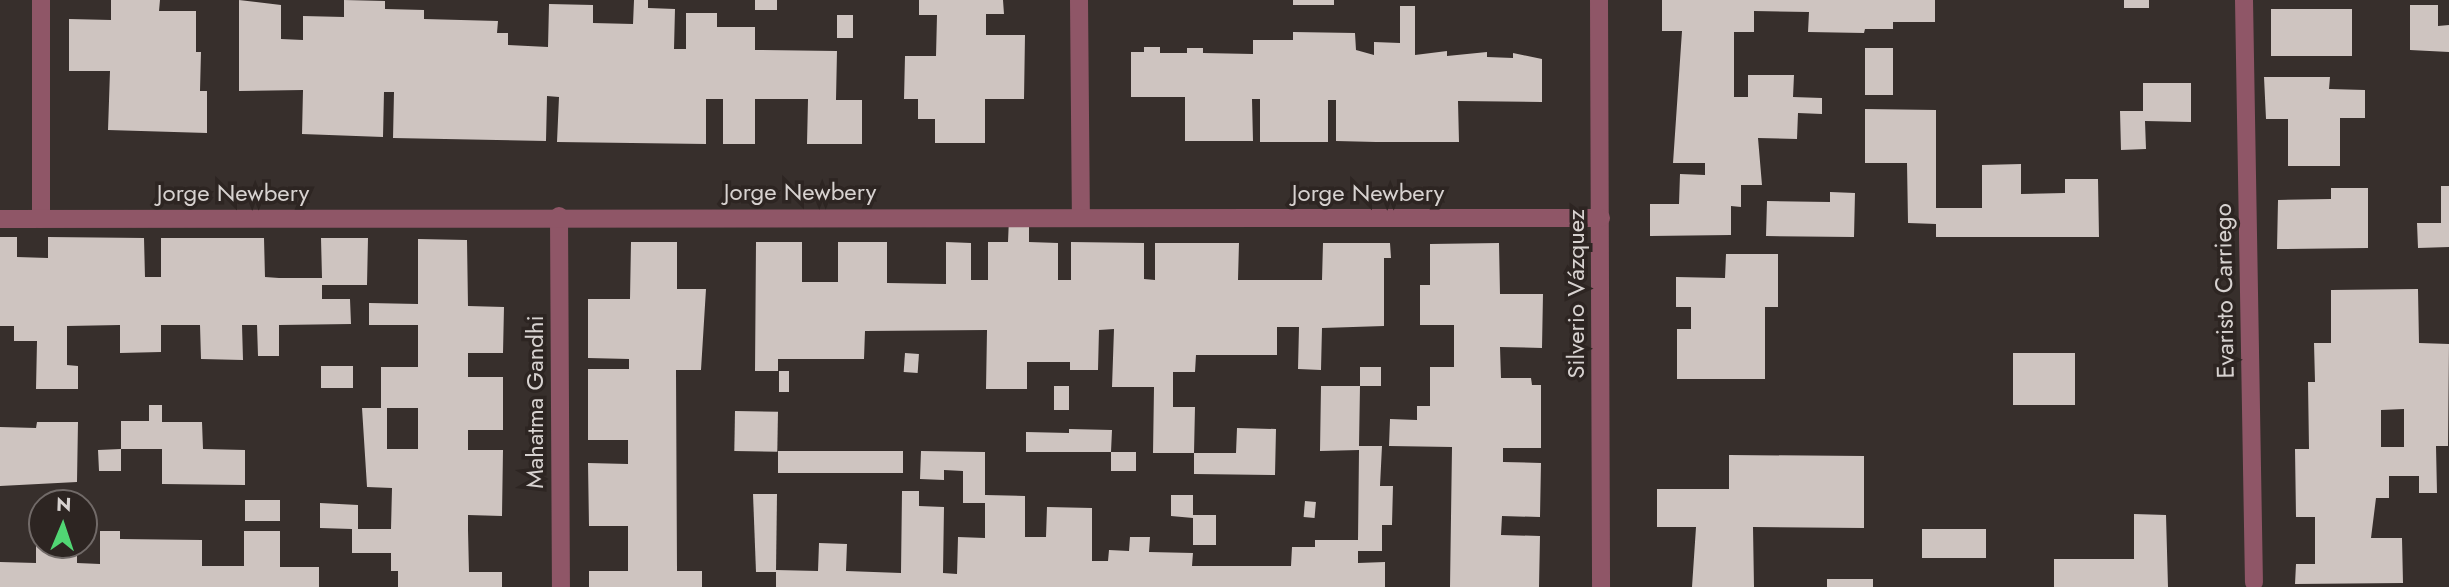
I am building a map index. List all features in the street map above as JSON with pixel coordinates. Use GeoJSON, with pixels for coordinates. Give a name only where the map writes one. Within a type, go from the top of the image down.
{"type":"FeatureCollection","features":[{"type":"Feature","properties":{"kind":"street"},"geometry":{"type":"LineString","coordinates":[[41,0],[41,219]]}},
{"type":"Feature","properties":{"kind":"street"},"geometry":{"type":"LineString","coordinates":[[1079,0],[1081,217]]}},
{"type":"Feature","properties":{"kind":"street","name":"Silverio Vázquez"},"geometry":{"type":"LineString","coordinates":[[1599,0],[1601,587]]}},
{"type":"Feature","properties":{"kind":"street","name":"Evaristo Carriego"},"geometry":{"type":"LineString","coordinates":[[2244,0],[2253,582]]}},
{"type":"Feature","properties":{"kind":"street","name":"Jorge Newbery"},"geometry":{"type":"LineString","coordinates":[[0,219],[558,216],[1601,218]]}},
{"type":"Feature","properties":{"kind":"street","name":"Mahatma Gandhi"},"geometry":{"type":"LineString","coordinates":[[558,216],[561,587]]}},
{"type":"Feature","properties":{"kind":"building"},"geometry":{"type":"Polygon","coordinates":[[[111,0],[160,0],[159,11],[196,11],[196,52],[201,52],[200,91],[207,91],[207,133],[108,130],[110,71],[69,71],[69,19],[111,20],[111,0]]]}},
{"type":"Feature","properties":{"kind":"building"},"geometry":{"type":"Polygon","coordinates":[[[239,0],[281,5],[281,39],[303,40],[303,16],[344,17],[344,0],[385,1],[385,9],[424,10],[424,19],[498,21],[497,33],[508,33],[508,45],[548,47],[549,4],[593,5],[593,23],[633,24],[634,0],[648,0],[648,8],[675,9],[674,49],[686,49],[686,13],[717,13],[717,27],[755,27],[755,50],[837,51],[836,100],[862,100],[862,144],[807,144],[808,99],[755,99],[755,144],[723,144],[723,99],[706,99],[706,144],[557,142],[559,97],[547,96],[546,141],[393,138],[394,92],[384,92],[383,137],[302,134],[303,90],[239,91],[239,0]]]}},
{"type":"Feature","properties":{"kind":"building"},"geometry":{"type":"Polygon","coordinates":[[[755,0],[777,0],[777,10],[755,10],[755,0]]]}},
{"type":"Feature","properties":{"kind":"building"},"geometry":{"type":"Polygon","coordinates":[[[919,0],[1003,0],[1004,14],[986,14],[986,35],[1025,35],[1024,99],[985,99],[985,143],[935,143],[935,119],[918,119],[918,99],[904,99],[905,56],[936,56],[937,15],[919,15],[919,0]]]}},
{"type":"Feature","properties":{"kind":"building"},"geometry":{"type":"Polygon","coordinates":[[[1293,0],[1334,0],[1334,5],[1293,5],[1293,0]]]}},
{"type":"Feature","properties":{"kind":"building"},"geometry":{"type":"Polygon","coordinates":[[[1662,0],[1935,0],[1935,22],[1893,22],[1893,29],[1865,29],[1864,33],[1808,32],[1809,12],[1754,11],[1754,32],[1734,32],[1734,97],[1748,97],[1748,75],[1794,75],[1793,97],[1822,98],[1822,114],[1798,113],[1797,139],[1758,138],[1762,185],[1741,185],[1741,207],[1731,206],[1731,235],[1650,236],[1650,204],[1679,204],[1680,174],[1705,175],[1705,163],[1673,163],[1682,31],[1662,31],[1662,0]]]}},
{"type":"Feature","properties":{"kind":"building"},"geometry":{"type":"Polygon","coordinates":[[[2124,0],[2149,0],[2149,8],[2124,8],[2124,0]]]}},
{"type":"Feature","properties":{"kind":"building"},"geometry":{"type":"Polygon","coordinates":[[[2410,5],[2438,5],[2438,26],[2449,25],[2449,52],[2410,50],[2410,5]]]}},
{"type":"Feature","properties":{"kind":"building"},"geometry":{"type":"Polygon","coordinates":[[[1400,6],[1415,6],[1415,55],[1447,51],[1447,56],[1487,52],[1487,57],[1513,58],[1513,53],[1542,59],[1542,102],[1458,101],[1459,142],[1376,142],[1336,141],[1336,100],[1328,100],[1328,142],[1260,142],[1260,99],[1252,99],[1253,141],[1185,141],[1185,97],[1131,97],[1131,52],[1144,52],[1144,47],[1160,47],[1160,53],[1187,53],[1187,48],[1203,48],[1203,53],[1253,54],[1253,40],[1293,40],[1293,32],[1355,33],[1356,50],[1374,55],[1374,42],[1400,43],[1400,6]]]}},
{"type":"Feature","properties":{"kind":"building"},"geometry":{"type":"Polygon","coordinates":[[[2271,9],[2352,9],[2352,56],[2271,56],[2271,9]]]}},
{"type":"Feature","properties":{"kind":"building"},"geometry":{"type":"Polygon","coordinates":[[[837,15],[853,15],[853,38],[837,38],[837,15]]]}},
{"type":"Feature","properties":{"kind":"building"},"geometry":{"type":"Polygon","coordinates":[[[1865,48],[1893,48],[1893,95],[1865,95],[1865,48]]]}},
{"type":"Feature","properties":{"kind":"building"},"geometry":{"type":"Polygon","coordinates":[[[2264,77],[2330,77],[2329,89],[2365,90],[2365,118],[2340,118],[2340,166],[2288,166],[2288,119],[2266,119],[2264,77]]]}},
{"type":"Feature","properties":{"kind":"building"},"geometry":{"type":"Polygon","coordinates":[[[2143,83],[2191,83],[2191,122],[2145,121],[2146,149],[2121,150],[2120,111],[2143,111],[2143,83]]]}},
{"type":"Feature","properties":{"kind":"building"},"geometry":{"type":"Polygon","coordinates":[[[1865,109],[1936,110],[1936,208],[1982,208],[1982,165],[2021,164],[2021,194],[2065,193],[2065,179],[2098,179],[2099,237],[1936,237],[1936,224],[1908,223],[1907,163],[1865,163],[1865,109]]]}},
{"type":"Feature","properties":{"kind":"building"},"geometry":{"type":"Polygon","coordinates":[[[2441,186],[2449,186],[2449,247],[2418,248],[2417,223],[2441,223],[2441,186]]]}},
{"type":"Feature","properties":{"kind":"building"},"geometry":{"type":"Polygon","coordinates":[[[2331,188],[2368,188],[2368,248],[2277,249],[2278,200],[2331,199],[2331,188]]]}},
{"type":"Feature","properties":{"kind":"building"},"geometry":{"type":"Polygon","coordinates":[[[1830,192],[1855,193],[1854,237],[1766,236],[1767,201],[1830,202],[1830,192]]]}},
{"type":"Feature","properties":{"kind":"building"},"geometry":{"type":"Polygon","coordinates":[[[1009,218],[1029,218],[1029,242],[1058,243],[1058,280],[1071,280],[1071,242],[1144,243],[1144,279],[1155,280],[1155,243],[1239,243],[1238,280],[1322,280],[1323,243],[1390,243],[1391,258],[1384,258],[1384,326],[1322,328],[1321,370],[1298,369],[1299,327],[1277,327],[1277,355],[1196,355],[1195,372],[1173,372],[1173,407],[1195,407],[1194,453],[1153,453],[1154,387],[1112,387],[1114,329],[1099,330],[1098,370],[1070,370],[1070,362],[1027,362],[1027,389],[986,389],[987,330],[865,331],[864,359],[778,359],[778,371],[755,371],[756,242],[802,242],[802,282],[838,282],[838,242],[887,242],[887,283],[946,284],[946,242],[971,243],[971,280],[988,280],[988,242],[1008,242],[1009,218]]]}},
{"type":"Feature","properties":{"kind":"building"},"geometry":{"type":"Polygon","coordinates":[[[0,237],[17,237],[17,257],[48,258],[48,237],[144,238],[145,277],[161,277],[161,238],[264,238],[265,277],[279,278],[322,278],[321,238],[368,238],[367,285],[322,285],[322,299],[350,299],[351,324],[279,325],[279,356],[258,356],[257,325],[242,325],[243,360],[201,359],[200,325],[161,325],[161,352],[120,353],[120,325],[67,326],[67,365],[78,366],[78,389],[36,389],[37,341],[14,341],[14,326],[0,326],[0,237]]]}},
{"type":"Feature","properties":{"kind":"building"},"geometry":{"type":"Polygon","coordinates":[[[418,239],[467,240],[468,306],[504,307],[503,353],[468,353],[468,377],[503,377],[503,430],[468,430],[468,450],[503,450],[502,516],[468,515],[469,572],[502,572],[502,587],[398,587],[398,571],[391,571],[391,553],[352,553],[352,529],[320,528],[320,503],[358,505],[358,529],[391,529],[392,488],[367,487],[362,408],[381,408],[381,367],[418,367],[418,325],[369,325],[369,303],[418,304],[418,239]],[[387,408],[387,449],[418,449],[418,408],[387,408]]]}},
{"type":"Feature","properties":{"kind":"building"},"geometry":{"type":"Polygon","coordinates":[[[631,242],[677,242],[677,289],[706,289],[701,370],[676,370],[677,571],[702,571],[702,587],[589,587],[589,571],[628,571],[628,526],[589,526],[588,463],[628,464],[628,440],[588,440],[588,369],[629,369],[629,359],[588,358],[588,299],[630,299],[631,242]]]}},
{"type":"Feature","properties":{"kind":"building"},"geometry":{"type":"Polygon","coordinates":[[[1499,243],[1500,294],[1543,294],[1542,348],[1500,347],[1501,378],[1531,378],[1532,385],[1541,385],[1541,448],[1503,448],[1503,462],[1541,463],[1540,517],[1502,516],[1501,535],[1540,536],[1539,587],[1450,587],[1452,447],[1389,446],[1390,419],[1417,420],[1417,406],[1430,406],[1430,367],[1454,367],[1454,325],[1420,325],[1420,285],[1430,285],[1430,244],[1499,243]]]}},
{"type":"Feature","properties":{"kind":"building"},"geometry":{"type":"Polygon","coordinates":[[[1726,254],[1778,254],[1778,307],[1765,307],[1765,379],[1677,379],[1677,329],[1691,329],[1691,307],[1676,307],[1676,277],[1725,278],[1726,254]]]}},
{"type":"Feature","properties":{"kind":"building"},"geometry":{"type":"Polygon","coordinates":[[[2418,289],[2419,343],[2449,344],[2448,446],[2436,446],[2437,493],[2419,493],[2419,476],[2389,476],[2389,498],[2376,498],[2371,538],[2402,538],[2403,583],[2295,584],[2296,564],[2315,564],[2315,517],[2296,517],[2295,449],[2309,449],[2308,382],[2315,382],[2314,343],[2331,343],[2331,290],[2418,289]],[[2404,409],[2381,410],[2381,447],[2404,447],[2404,409]]]}},
{"type":"Feature","properties":{"kind":"building"},"geometry":{"type":"Polygon","coordinates":[[[905,353],[919,354],[918,373],[904,372],[905,353]]]}},
{"type":"Feature","properties":{"kind":"building"},"geometry":{"type":"Polygon","coordinates":[[[2013,353],[2075,353],[2075,405],[2013,405],[2013,353]]]}},
{"type":"Feature","properties":{"kind":"building"},"geometry":{"type":"Polygon","coordinates":[[[321,366],[353,366],[353,388],[321,388],[321,366]]]}},
{"type":"Feature","properties":{"kind":"building"},"geometry":{"type":"Polygon","coordinates":[[[1360,367],[1381,367],[1381,386],[1360,386],[1360,367]]]}},
{"type":"Feature","properties":{"kind":"building"},"geometry":{"type":"Polygon","coordinates":[[[779,371],[789,371],[789,392],[779,392],[779,371]]]}},
{"type":"Feature","properties":{"kind":"building"},"geometry":{"type":"Polygon","coordinates":[[[1054,386],[1069,386],[1069,410],[1054,410],[1054,386]]]}},
{"type":"Feature","properties":{"kind":"building"},"geometry":{"type":"Polygon","coordinates":[[[1321,386],[1360,386],[1359,446],[1382,446],[1380,486],[1393,486],[1392,525],[1382,525],[1382,551],[1358,551],[1358,563],[1385,562],[1385,587],[776,587],[776,570],[818,571],[819,543],[847,544],[846,571],[901,573],[902,491],[919,491],[919,506],[944,507],[943,573],[957,574],[958,537],[985,538],[985,503],[963,503],[963,471],[944,470],[944,480],[920,479],[921,451],[985,452],[985,495],[1025,496],[1025,537],[1046,537],[1047,507],[1092,508],[1092,561],[1108,561],[1109,550],[1129,551],[1130,537],[1150,537],[1149,552],[1193,553],[1192,566],[1291,566],[1292,547],[1315,547],[1315,540],[1358,540],[1359,450],[1320,451],[1321,386]]]}},
{"type":"Feature","properties":{"kind":"building"},"geometry":{"type":"Polygon","coordinates":[[[149,405],[162,405],[162,422],[202,422],[203,449],[245,450],[245,485],[162,484],[162,449],[121,449],[121,421],[149,421],[149,405]]]}},
{"type":"Feature","properties":{"kind":"building"},"geometry":{"type":"Polygon","coordinates":[[[735,411],[778,412],[777,452],[734,451],[735,411]]]}},
{"type":"Feature","properties":{"kind":"building"},"geometry":{"type":"Polygon","coordinates":[[[37,422],[78,422],[77,482],[0,486],[0,427],[36,428],[37,422]]]}},
{"type":"Feature","properties":{"kind":"building"},"geometry":{"type":"Polygon","coordinates":[[[1237,428],[1276,429],[1275,475],[1194,474],[1194,453],[1236,453],[1237,428]]]}},
{"type":"Feature","properties":{"kind":"building"},"geometry":{"type":"Polygon","coordinates":[[[1069,429],[1112,430],[1111,452],[1026,452],[1026,432],[1069,433],[1069,429]]]}},
{"type":"Feature","properties":{"kind":"building"},"geometry":{"type":"Polygon","coordinates":[[[121,449],[121,471],[99,471],[98,450],[121,449]]]}},
{"type":"Feature","properties":{"kind":"building"},"geometry":{"type":"Polygon","coordinates":[[[778,451],[903,451],[903,473],[778,473],[778,451]]]}},
{"type":"Feature","properties":{"kind":"building"},"geometry":{"type":"Polygon","coordinates":[[[1111,452],[1136,452],[1136,471],[1111,471],[1111,452]]]}},
{"type":"Feature","properties":{"kind":"building"},"geometry":{"type":"Polygon","coordinates":[[[1729,455],[1864,456],[1864,528],[1753,527],[1754,587],[1692,587],[1696,527],[1657,527],[1657,489],[1729,489],[1729,455]]]}},
{"type":"Feature","properties":{"kind":"building"},"geometry":{"type":"Polygon","coordinates":[[[753,494],[777,494],[776,572],[756,572],[753,494]]]}},
{"type":"Feature","properties":{"kind":"building"},"geometry":{"type":"Polygon","coordinates":[[[1171,495],[1193,495],[1193,515],[1216,515],[1216,545],[1193,545],[1193,518],[1171,516],[1171,495]]]}},
{"type":"Feature","properties":{"kind":"building"},"geometry":{"type":"Polygon","coordinates":[[[245,500],[280,500],[280,521],[245,521],[245,500]]]}},
{"type":"Feature","properties":{"kind":"building"},"geometry":{"type":"Polygon","coordinates":[[[1305,501],[1316,502],[1315,518],[1304,517],[1305,501]]]}},
{"type":"Feature","properties":{"kind":"building"},"geometry":{"type":"Polygon","coordinates":[[[2134,514],[2166,515],[2168,587],[2054,587],[2054,559],[2134,559],[2134,514]]]}},
{"type":"Feature","properties":{"kind":"building"},"geometry":{"type":"Polygon","coordinates":[[[1922,529],[1986,529],[1986,558],[1922,558],[1922,529]]]}},
{"type":"Feature","properties":{"kind":"building"},"geometry":{"type":"Polygon","coordinates":[[[100,531],[120,531],[120,539],[202,540],[202,566],[244,566],[244,531],[280,531],[280,567],[319,567],[319,587],[0,587],[0,562],[36,563],[36,559],[77,559],[77,563],[100,564],[100,531]]]}},
{"type":"Feature","properties":{"kind":"building"},"geometry":{"type":"Polygon","coordinates":[[[1827,579],[1873,579],[1873,587],[1827,587],[1827,579]]]}}]}
